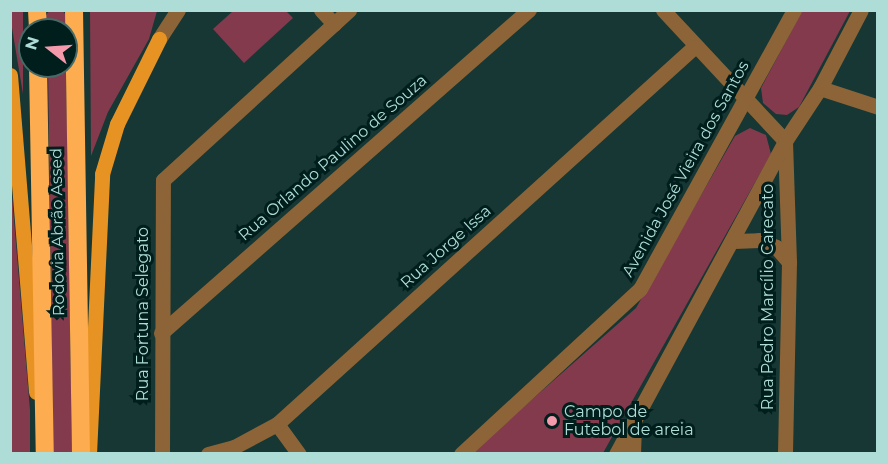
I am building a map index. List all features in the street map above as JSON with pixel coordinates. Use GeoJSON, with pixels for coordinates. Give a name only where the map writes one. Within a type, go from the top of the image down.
{"type":"FeatureCollection","features":[{"type":"Feature","properties":{"kind":"highway","name":"Rodovia Abrão Assed"},"geometry":{"type":"LineString","coordinates":[[74,10],[81,453]]}},
{"type":"Feature","properties":{"kind":"highway","name":"Rodovia Abrão Assed"},"geometry":{"type":"LineString","coordinates":[[38,78],[45,453]]}},
{"type":"Feature","properties":{"kind":"main road"},"geometry":{"type":"LineString","coordinates":[[89,453],[102,174],[117,124],[159,39]]}},
{"type":"Feature","properties":{"kind":"main road"},"geometry":{"type":"LineString","coordinates":[[10,75],[40,453]]}},
{"type":"Feature","properties":{"kind":"street"},"geometry":{"type":"LineString","coordinates":[[159,39],[167,10]]}},
{"type":"Feature","properties":{"kind":"street"},"geometry":{"type":"LineString","coordinates":[[159,39],[178,10]]}},
{"type":"Feature","properties":{"kind":"street"},"geometry":{"type":"LineString","coordinates":[[321,10],[334,24],[349,10]]}},
{"type":"Feature","properties":{"kind":"street","name":"Rua Orlando Paulino de Souza"},"geometry":{"type":"LineString","coordinates":[[160,333],[529,10]]}},
{"type":"Feature","properties":{"kind":"street"},"geometry":{"type":"LineString","coordinates":[[663,10],[746,103],[785,141]]}},
{"type":"Feature","properties":{"kind":"street","name":"Avenida José Vieira dos Santos"},"geometry":{"type":"LineString","coordinates":[[461,453],[640,290],[746,103],[794,10]]}},
{"type":"Feature","properties":{"kind":"street"},"geometry":{"type":"LineString","coordinates":[[616,453],[734,241],[785,141],[820,88],[861,10]]}},
{"type":"Feature","properties":{"kind":"street","name":"Rua Fortuna Selegato"},"geometry":{"type":"LineString","coordinates":[[162,453],[161,189],[166,175],[334,24]]}},
{"type":"Feature","properties":{"kind":"street","name":"Rua Jorge Issa"},"geometry":{"type":"LineString","coordinates":[[208,453],[234,447],[277,424],[694,46]]}},
{"type":"Feature","properties":{"kind":"street"},"geometry":{"type":"LineString","coordinates":[[820,88],[878,107]]}},
{"type":"Feature","properties":{"kind":"street","name":"Rua Pedro Marcílio Carecato"},"geometry":{"type":"LineString","coordinates":[[784,453],[789,262],[785,141]]}},
{"type":"Feature","properties":{"kind":"street"},"geometry":{"type":"LineString","coordinates":[[734,241],[759,240],[776,248],[789,262]]}},
{"type":"Feature","properties":{"kind":"street"},"geometry":{"type":"LineString","coordinates":[[633,453],[634,422]]}},
{"type":"Feature","properties":{"kind":"street"},"geometry":{"type":"LineString","coordinates":[[277,424],[299,453]]}},
{"type":"Feature","properties":{"kind":"shaded area"},"geometry":{"type":"Polygon","coordinates":[[[56,9],[64,12],[66,18],[46,18],[48,12],[56,9]]]}},
{"type":"Feature","properties":{"kind":"shaded area"},"geometry":{"type":"Polygon","coordinates":[[[10,11],[23,11],[23,18],[18,18],[18,64],[10,11]]]}},
{"type":"Feature","properties":{"kind":"shaded area"},"geometry":{"type":"Polygon","coordinates":[[[90,11],[157,11],[149,39],[108,112],[91,156],[90,11]]]}},
{"type":"Feature","properties":{"kind":"shaded area"},"geometry":{"type":"Polygon","coordinates":[[[233,11],[286,11],[293,18],[244,63],[213,29],[233,11]]]}},
{"type":"Feature","properties":{"kind":"shaded area"},"geometry":{"type":"Polygon","coordinates":[[[802,11],[850,11],[799,107],[787,115],[776,114],[763,103],[761,88],[802,11]]]}},
{"type":"Feature","properties":{"kind":"shaded area"},"geometry":{"type":"Polygon","coordinates":[[[48,78],[66,78],[72,453],[53,453],[48,78]]]}},
{"type":"Feature","properties":{"kind":"shaded area"},"geometry":{"type":"Polygon","coordinates":[[[750,128],[766,135],[771,154],[603,453],[470,454],[636,308],[735,136],[750,128]]]}},
{"type":"Feature","properties":{"kind":"shaded area"},"geometry":{"type":"Polygon","coordinates":[[[11,184],[30,410],[30,453],[11,453],[11,184]]]}},
{"type":"Feature","properties":{"kind":"place","name":"Campo de Futebol de areia"},"geometry":{"type":"Point","coordinates":[552,421]}}]}
